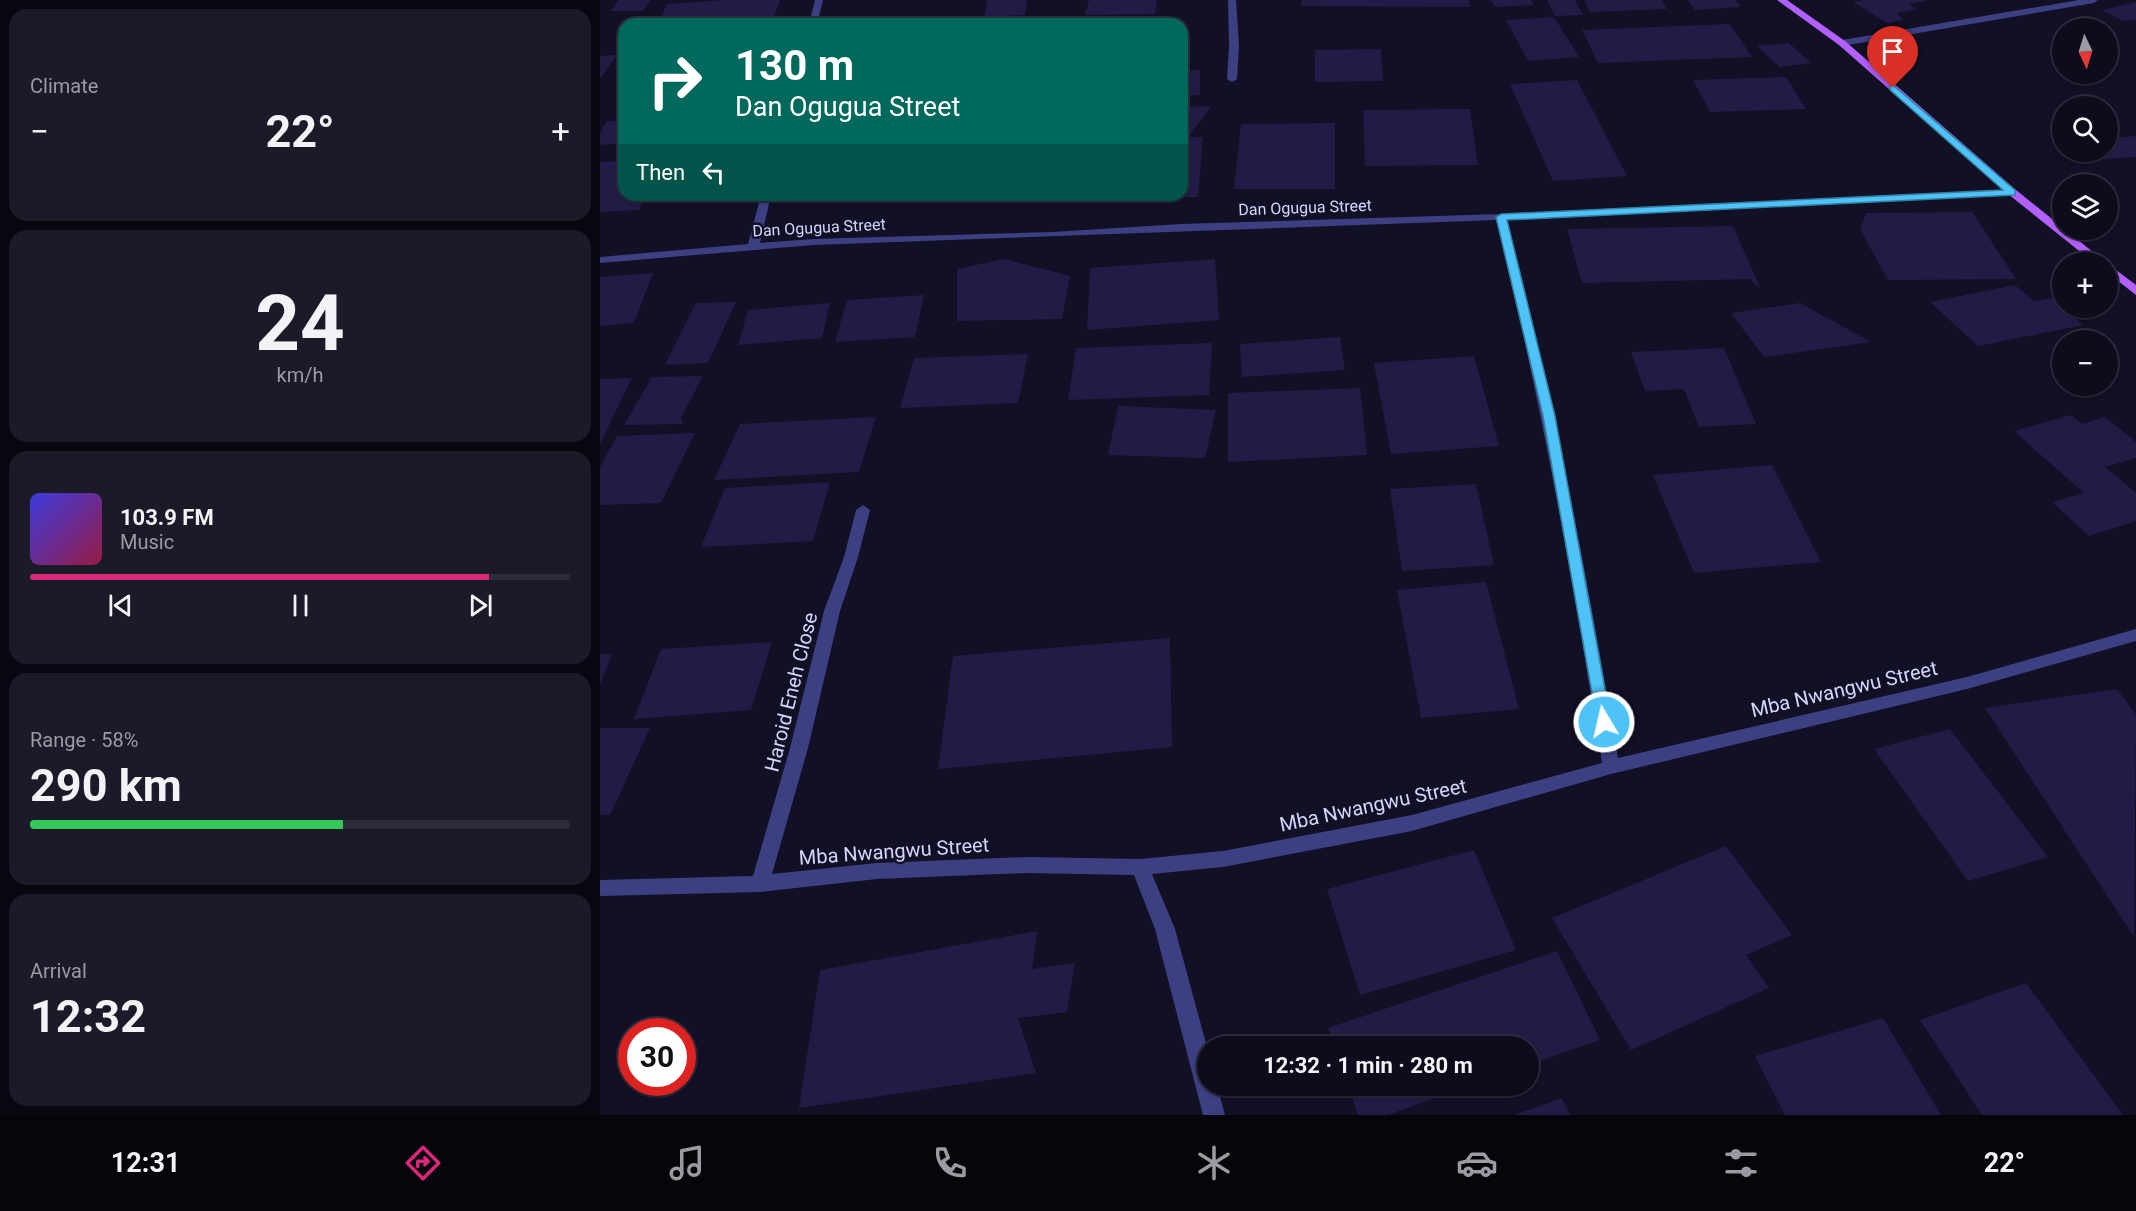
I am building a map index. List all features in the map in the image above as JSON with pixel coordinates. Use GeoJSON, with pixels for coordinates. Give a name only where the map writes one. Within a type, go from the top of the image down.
{"type":"FeatureCollection","features":[{"type":"Feature","properties":{"kind":"main road"},"geometry":{"type":"LineString","coordinates":[[1781,0],[1842,43],[2012,192],[2087,252]]}},
{"type":"Feature","properties":{"kind":"main road"},"geometry":{"type":"LineString","coordinates":[[2118,276],[2136,291]]}},
{"type":"Feature","properties":{"kind":"street"},"geometry":{"type":"LineString","coordinates":[[814,18],[819,0]]}},
{"type":"Feature","properties":{"kind":"street"},"geometry":{"type":"LineString","coordinates":[[1232,0],[1234,46],[1232,79]]}},
{"type":"Feature","properties":{"kind":"street"},"geometry":{"type":"LineString","coordinates":[[1842,43],[2094,0]]}},
{"type":"Feature","properties":{"kind":"street","name":"Dan Ogugua Street"},"geometry":{"type":"LineString","coordinates":[[600,260],[825,242],[1053,236],[1181,227],[1501,217],[2012,192]]}},
{"type":"Feature","properties":{"kind":"street"},"geometry":{"type":"LineString","coordinates":[[753,247],[764,201]]}},
{"type":"Feature","properties":{"kind":"street"},"geometry":{"type":"LineString","coordinates":[[1501,217],[1549,416],[1611,767]]}},
{"type":"Feature","properties":{"kind":"street","name":"Haroid Eneh Close"},"geometry":{"type":"LineString","coordinates":[[760,884],[799,748],[832,611],[851,557],[863,510]]}},
{"type":"Feature","properties":{"kind":"street","name":"Mba Nwangwu Street"},"geometry":{"type":"LineString","coordinates":[[600,888],[760,884],[877,871],[1027,865],[1140,867],[1223,859],[1412,823],[1611,767],[1967,683],[2136,635]]}},
{"type":"Feature","properties":{"kind":"street"},"geometry":{"type":"LineString","coordinates":[[1140,867],[1165,929],[1214,1115]]}},
{"type":"Feature","properties":{"kind":"building"},"geometry":{"type":"Polygon","coordinates":[[[619,0],[651,0],[642,11],[610,11],[619,0]]]}},
{"type":"Feature","properties":{"kind":"building"},"geometry":{"type":"Polygon","coordinates":[[[724,0],[780,0],[774,18],[661,18],[667,4],[724,0]]]}},
{"type":"Feature","properties":{"kind":"building"},"geometry":{"type":"Polygon","coordinates":[[[987,0],[1027,0],[1025,15],[984,17],[987,0]]]}},
{"type":"Feature","properties":{"kind":"building"},"geometry":{"type":"Polygon","coordinates":[[[1089,0],[1157,0],[1155,14],[1085,15],[1089,0]]]}},
{"type":"Feature","properties":{"kind":"building"},"geometry":{"type":"Polygon","coordinates":[[[1302,0],[1469,0],[1470,7],[1301,6],[1302,0]]]}},
{"type":"Feature","properties":{"kind":"building"},"geometry":{"type":"Polygon","coordinates":[[[1491,0],[1531,0],[1534,5],[1495,7],[1491,0]]]}},
{"type":"Feature","properties":{"kind":"building"},"geometry":{"type":"Polygon","coordinates":[[[1547,0],[1575,0],[1583,15],[1555,16],[1547,0]]]}},
{"type":"Feature","properties":{"kind":"building"},"geometry":{"type":"Polygon","coordinates":[[[1584,0],[1662,0],[1667,9],[1590,12],[1584,0]]]}},
{"type":"Feature","properties":{"kind":"building"},"geometry":{"type":"Polygon","coordinates":[[[1688,0],[1736,0],[1741,7],[1695,10],[1688,0]]]}},
{"type":"Feature","properties":{"kind":"building"},"geometry":{"type":"Polygon","coordinates":[[[1865,0],[1926,1],[1909,4],[1917,9],[1897,13],[1903,20],[1887,23],[1853,2],[1865,0]]]}},
{"type":"Feature","properties":{"kind":"building"},"geometry":{"type":"Polygon","coordinates":[[[2136,2],[2136,20],[2123,21],[2102,10],[2136,2]]]}},
{"type":"Feature","properties":{"kind":"building"},"geometry":{"type":"Polygon","coordinates":[[[1554,17],[1579,57],[1528,61],[1506,20],[1554,17]]]}},
{"type":"Feature","properties":{"kind":"building"},"geometry":{"type":"Polygon","coordinates":[[[1730,24],[1752,57],[1598,63],[1582,30],[1730,24]]]}},
{"type":"Feature","properties":{"kind":"building"},"geometry":{"type":"Polygon","coordinates":[[[1789,43],[1811,63],[1779,67],[1757,46],[1789,43]]]}},
{"type":"Feature","properties":{"kind":"building"},"geometry":{"type":"Polygon","coordinates":[[[1381,49],[1383,81],[1315,82],[1315,50],[1381,49]]]}},
{"type":"Feature","properties":{"kind":"building"},"geometry":{"type":"Polygon","coordinates":[[[617,55],[600,79],[600,56],[617,55]]]}},
{"type":"Feature","properties":{"kind":"building"},"geometry":{"type":"Polygon","coordinates":[[[1200,70],[1200,95],[1188,96],[1188,71],[1200,70]]]}},
{"type":"Feature","properties":{"kind":"building"},"geometry":{"type":"Polygon","coordinates":[[[1786,77],[1806,109],[1710,112],[1693,80],[1786,77]]]}},
{"type":"Feature","properties":{"kind":"building"},"geometry":{"type":"Polygon","coordinates":[[[1577,80],[1627,176],[1553,181],[1510,84],[1577,80]]]}},
{"type":"Feature","properties":{"kind":"building"},"geometry":{"type":"Polygon","coordinates":[[[1211,106],[1191,134],[1188,134],[1188,107],[1211,106]]]}},
{"type":"Feature","properties":{"kind":"building"},"geometry":{"type":"Polygon","coordinates":[[[1470,109],[1478,165],[1365,166],[1363,110],[1470,109]]]}},
{"type":"Feature","properties":{"kind":"building"},"geometry":{"type":"Polygon","coordinates":[[[607,121],[618,121],[618,144],[600,145],[600,133],[607,121]]]}},
{"type":"Feature","properties":{"kind":"building"},"geometry":{"type":"Polygon","coordinates":[[[1335,123],[1335,189],[1234,189],[1241,124],[1335,123]]]}},
{"type":"Feature","properties":{"kind":"building"},"geometry":{"type":"Polygon","coordinates":[[[2136,136],[2136,157],[2118,158],[2118,137],[2136,136]]]}},
{"type":"Feature","properties":{"kind":"building"},"geometry":{"type":"Polygon","coordinates":[[[1188,137],[1203,137],[1198,197],[1188,197],[1188,137]]]}},
{"type":"Feature","properties":{"kind":"building"},"geometry":{"type":"Polygon","coordinates":[[[618,161],[618,201],[643,201],[639,210],[600,212],[600,162],[618,161]]]}},
{"type":"Feature","properties":{"kind":"building"},"geometry":{"type":"Polygon","coordinates":[[[1972,212],[2016,279],[1888,280],[1860,229],[1866,213],[1972,212]]]}},
{"type":"Feature","properties":{"kind":"building"},"geometry":{"type":"Polygon","coordinates":[[[1733,226],[1760,288],[1750,279],[1582,283],[1567,229],[1733,226]]]}},
{"type":"Feature","properties":{"kind":"building"},"geometry":{"type":"Polygon","coordinates":[[[1004,259],[1070,276],[1062,319],[957,321],[957,269],[1004,259]]]}},
{"type":"Feature","properties":{"kind":"building"},"geometry":{"type":"Polygon","coordinates":[[[1215,259],[1219,320],[1087,330],[1090,268],[1215,259]]]}},
{"type":"Feature","properties":{"kind":"building"},"geometry":{"type":"Polygon","coordinates":[[[653,273],[634,323],[600,326],[600,277],[653,273]]]}},
{"type":"Feature","properties":{"kind":"building"},"geometry":{"type":"Polygon","coordinates":[[[2015,285],[2034,301],[2052,298],[2052,318],[2075,318],[2083,325],[1978,346],[1930,302],[2015,285]]]}},
{"type":"Feature","properties":{"kind":"building"},"geometry":{"type":"Polygon","coordinates":[[[924,295],[915,337],[835,342],[847,300],[924,295]]]}},
{"type":"Feature","properties":{"kind":"building"},"geometry":{"type":"Polygon","coordinates":[[[736,302],[708,363],[665,365],[696,303],[736,302]]]}},
{"type":"Feature","properties":{"kind":"building"},"geometry":{"type":"Polygon","coordinates":[[[830,303],[822,338],[738,345],[748,310],[830,303]]]}},
{"type":"Feature","properties":{"kind":"building"},"geometry":{"type":"Polygon","coordinates":[[[1800,303],[1871,342],[1764,357],[1731,313],[1800,303]]]}},
{"type":"Feature","properties":{"kind":"building"},"geometry":{"type":"Polygon","coordinates":[[[1340,337],[1345,370],[1242,377],[1240,344],[1340,337]]]}},
{"type":"Feature","properties":{"kind":"building"},"geometry":{"type":"Polygon","coordinates":[[[1212,343],[1209,395],[1068,400],[1076,348],[1212,343]]]}},
{"type":"Feature","properties":{"kind":"building"},"geometry":{"type":"Polygon","coordinates":[[[1724,348],[1756,424],[1699,427],[1684,389],[1645,391],[1631,352],[1724,348]]]}},
{"type":"Feature","properties":{"kind":"building"},"geometry":{"type":"Polygon","coordinates":[[[1028,354],[1018,403],[900,408],[914,358],[1028,354]]]}},
{"type":"Feature","properties":{"kind":"building"},"geometry":{"type":"Polygon","coordinates":[[[1474,356],[1499,446],[1391,454],[1374,363],[1474,356]]]}},
{"type":"Feature","properties":{"kind":"building"},"geometry":{"type":"Polygon","coordinates":[[[703,376],[681,418],[683,424],[624,425],[652,377],[703,376]]]}},
{"type":"Feature","properties":{"kind":"building"},"geometry":{"type":"Polygon","coordinates":[[[632,378],[600,444],[600,379],[632,378]]]}},
{"type":"Feature","properties":{"kind":"building"},"geometry":{"type":"Polygon","coordinates":[[[1360,388],[1367,455],[1228,462],[1228,393],[1360,388]]]}},
{"type":"Feature","properties":{"kind":"building"},"geometry":{"type":"Polygon","coordinates":[[[1118,406],[1216,410],[1205,458],[1108,455],[1118,406]]]}},
{"type":"Feature","properties":{"kind":"building"},"geometry":{"type":"Polygon","coordinates":[[[2071,415],[2082,424],[2105,417],[2136,442],[2136,458],[2105,467],[2136,493],[2136,521],[2089,536],[2052,502],[2084,493],[2014,431],[2071,415]]]}},
{"type":"Feature","properties":{"kind":"building"},"geometry":{"type":"Polygon","coordinates":[[[876,417],[859,472],[714,480],[740,424],[876,417]]]}},
{"type":"Feature","properties":{"kind":"building"},"geometry":{"type":"Polygon","coordinates":[[[695,433],[661,503],[600,505],[600,467],[617,436],[695,433]]]}},
{"type":"Feature","properties":{"kind":"building"},"geometry":{"type":"Polygon","coordinates":[[[1772,465],[1821,562],[1694,573],[1653,475],[1772,465]]]}},
{"type":"Feature","properties":{"kind":"building"},"geometry":{"type":"Polygon","coordinates":[[[830,482],[813,541],[701,547],[725,488],[830,482]]]}},
{"type":"Feature","properties":{"kind":"building"},"geometry":{"type":"Polygon","coordinates":[[[1476,484],[1494,565],[1402,571],[1390,489],[1476,484]]]}},
{"type":"Feature","properties":{"kind":"building"},"geometry":{"type":"Polygon","coordinates":[[[1486,582],[1519,709],[1421,718],[1397,590],[1486,582]]]}},
{"type":"Feature","properties":{"kind":"building"},"geometry":{"type":"Polygon","coordinates":[[[1170,638],[1172,747],[938,769],[953,656],[1170,638]]]}},
{"type":"Feature","properties":{"kind":"building"},"geometry":{"type":"Polygon","coordinates":[[[772,642],[751,710],[634,719],[661,649],[772,642]]]}},
{"type":"Feature","properties":{"kind":"building"},"geometry":{"type":"Polygon","coordinates":[[[600,654],[612,654],[600,685],[600,654]]]}},
{"type":"Feature","properties":{"kind":"building"},"geometry":{"type":"Polygon","coordinates":[[[2117,689],[2136,715],[2134,937],[1985,708],[2117,689]]]}},
{"type":"Feature","properties":{"kind":"building"},"geometry":{"type":"Polygon","coordinates":[[[600,728],[650,728],[610,815],[600,815],[600,728]]]}},
{"type":"Feature","properties":{"kind":"building"},"geometry":{"type":"Polygon","coordinates":[[[1950,729],[2048,857],[1968,881],[1874,749],[1950,729]]]}},
{"type":"Feature","properties":{"kind":"building"},"geometry":{"type":"Polygon","coordinates":[[[1726,846],[1792,935],[1746,955],[1769,988],[1631,1050],[1552,918],[1726,846]]]}},
{"type":"Feature","properties":{"kind":"building"},"geometry":{"type":"Polygon","coordinates":[[[1474,850],[1516,950],[1360,995],[1327,889],[1474,850]]]}},
{"type":"Feature","properties":{"kind":"building"},"geometry":{"type":"Polygon","coordinates":[[[1037,931],[1032,969],[1075,963],[1067,1012],[1018,1018],[1036,1073],[799,1108],[820,970],[1037,931]]]}},
{"type":"Feature","properties":{"kind":"building"},"geometry":{"type":"Polygon","coordinates":[[[1557,951],[1600,1040],[1539,1061],[1539,1036],[1331,1036],[1328,1028],[1557,951]]]}},
{"type":"Feature","properties":{"kind":"building"},"geometry":{"type":"Polygon","coordinates":[[[2026,983],[2123,1115],[1982,1115],[1920,1020],[2026,983]]]}},
{"type":"Feature","properties":{"kind":"building"},"geometry":{"type":"Polygon","coordinates":[[[1883,1018],[1941,1115],[1785,1115],[1755,1056],[1883,1018]]]}},
{"type":"Feature","properties":{"kind":"building"},"geometry":{"type":"Polygon","coordinates":[[[1351,1096],[1441,1096],[1388,1115],[1358,1115],[1351,1096]]]}},
{"type":"Feature","properties":{"kind":"building"},"geometry":{"type":"Polygon","coordinates":[[[1562,1098],[1570,1115],[1514,1115],[1562,1098]]]}},
{"type":"Feature","properties":{"kind":"route"},"geometry":{"type":"LineString","coordinates":[[1604,722],[1549,416],[1527,317],[1501,217],[2012,192],[1893,88]]}}]}
